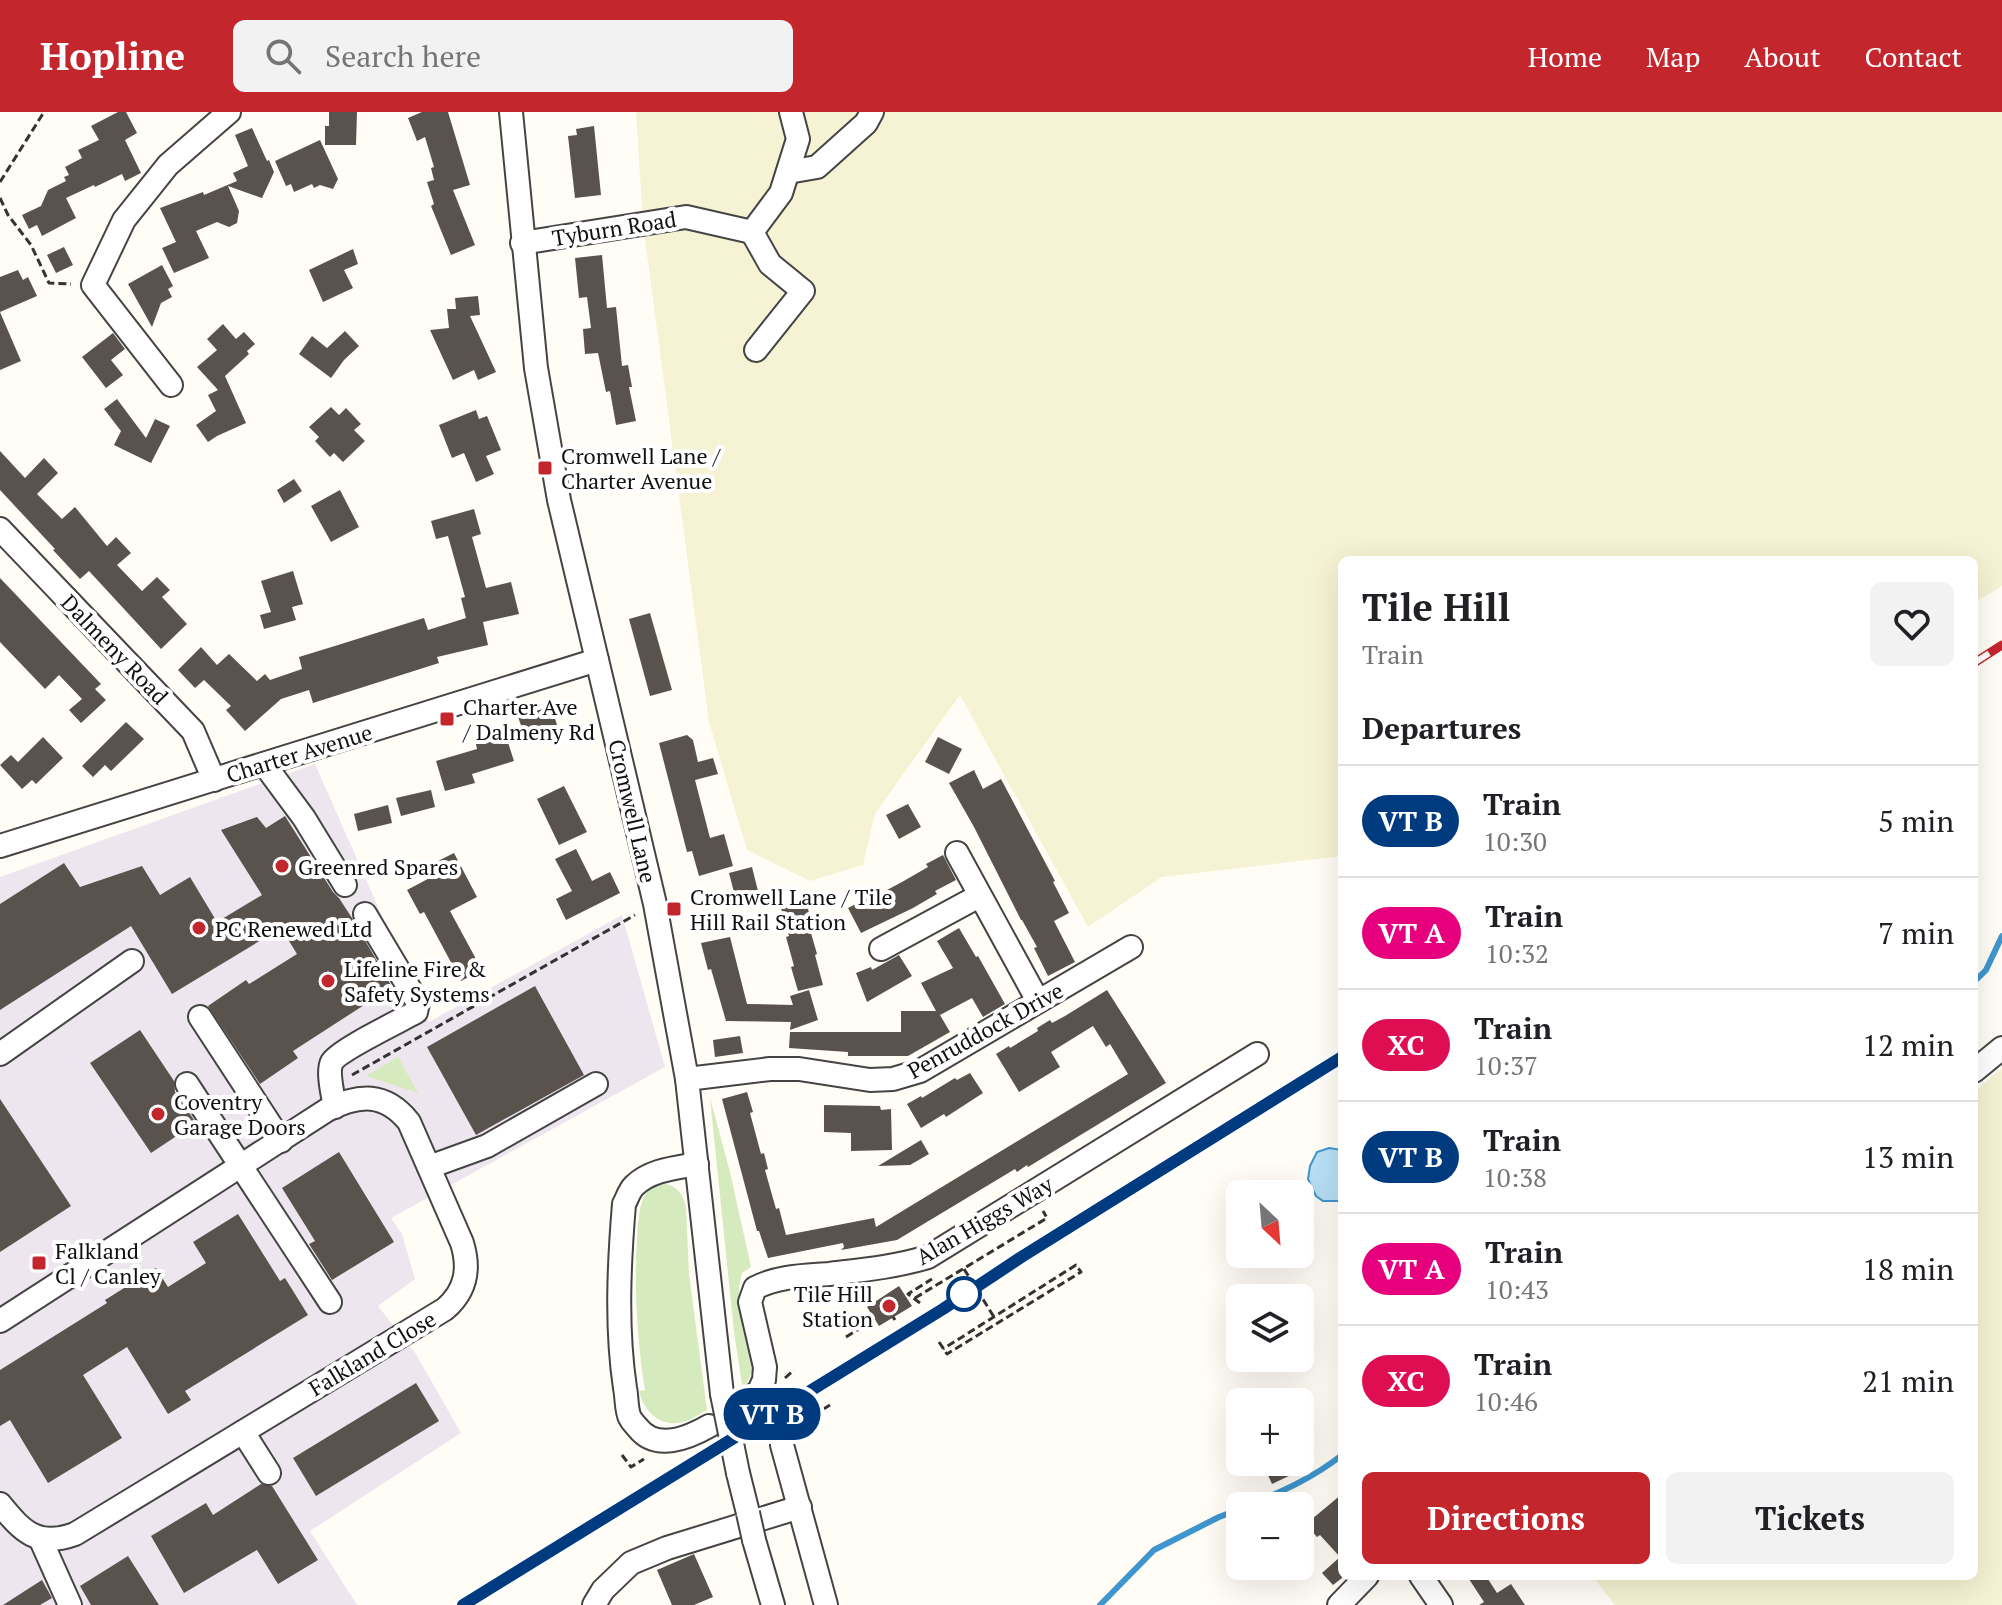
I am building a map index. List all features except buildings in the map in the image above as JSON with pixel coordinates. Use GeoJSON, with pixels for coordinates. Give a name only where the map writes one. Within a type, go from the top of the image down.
{"type":"FeatureCollection","features":[{"type":"Feature","properties":{"kind":"street"},"geometry":{"type":"LineString","coordinates":[[171,385],[93,285],[124,220],[168,165],[229,112]]}},
{"type":"Feature","properties":{"kind":"street","name":"Cromwell Lane"},"geometry":{"type":"LineString","coordinates":[[511,112],[536,368],[559,500],[655,904],[687,1079],[722,1394],[754,1540],[773,1605]]}},
{"type":"Feature","properties":{"kind":"street"},"geometry":{"type":"LineString","coordinates":[[756,350],[803,291],[770,264],[752,232],[781,193],[788,172],[798,139],[791,112]]}},
{"type":"Feature","properties":{"kind":"street"},"geometry":{"type":"LineString","coordinates":[[788,172],[817,167],[866,123],[872,112]]}},
{"type":"Feature","properties":{"kind":"street","name":"Tyburn Road"},"geometry":{"type":"LineString","coordinates":[[522,243],[686,217],[752,232]]}},
{"type":"Feature","properties":{"kind":"street","name":"Dalmeny Road"},"geometry":{"type":"LineString","coordinates":[[0,529],[193,731],[214,780]]}},
{"type":"Feature","properties":{"kind":"street","name":"Charter Avenue"},"geometry":{"type":"LineString","coordinates":[[0,846],[597,660]]}},
{"type":"Feature","properties":{"kind":"street"},"geometry":{"type":"LineString","coordinates":[[264,764],[304,818],[345,885]]}},
{"type":"Feature","properties":{"kind":"street"},"geometry":{"type":"LineString","coordinates":[[957,853],[1038,1001]]}},
{"type":"Feature","properties":{"kind":"street"},"geometry":{"type":"LineString","coordinates":[[881,949],[979,896]]}},
{"type":"Feature","properties":{"kind":"street"},"geometry":{"type":"LineString","coordinates":[[333,1096],[333,1060],[416,1012],[418,1003],[365,914]]}},
{"type":"Feature","properties":{"kind":"street","name":"Penruddock Drive"},"geometry":{"type":"LineString","coordinates":[[687,1079],[770,1069],[799,1069],[870,1080],[893,1079],[920,1071],[1131,947]]}},
{"type":"Feature","properties":{"kind":"street"},"geometry":{"type":"LineString","coordinates":[[0,1054],[132,961]]}},
{"type":"Feature","properties":{"kind":"street"},"geometry":{"type":"LineString","coordinates":[[200,1017],[281,1141]]}},
{"type":"Feature","properties":{"kind":"street"},"geometry":{"type":"LineString","coordinates":[[1978,1068],[2002,1048]]}},
{"type":"Feature","properties":{"kind":"street","name":"Alan Higgs Way"},"geometry":{"type":"LineString","coordinates":[[745,1402],[759,1391],[764,1380],[765,1367],[750,1302],[755,1288],[785,1278],[880,1268],[928,1257],[1257,1054]]}},
{"type":"Feature","properties":{"kind":"street"},"geometry":{"type":"LineString","coordinates":[[187,1084],[330,1302]]}},
{"type":"Feature","properties":{"kind":"street"},"geometry":{"type":"LineString","coordinates":[[429,1167],[487,1146],[596,1084]]}},
{"type":"Feature","properties":{"kind":"street","name":"Falkland Close"},"geometry":{"type":"LineString","coordinates":[[0,1321],[281,1141],[333,1096],[347,1101],[366,1098],[386,1102],[409,1122],[465,1253],[467,1273],[457,1296],[445,1309],[75,1534],[56,1539],[40,1538]]}},
{"type":"Feature","properties":{"kind":"street"},"geometry":{"type":"LineString","coordinates":[[697,1164],[650,1175],[632,1187],[624,1204],[619,1323],[630,1418],[644,1435],[663,1440],[681,1440],[709,1426]]}},
{"type":"Feature","properties":{"kind":"street"},"geometry":{"type":"LineString","coordinates":[[243,1432],[269,1473]]}},
{"type":"Feature","properties":{"kind":"street"},"geometry":{"type":"LineString","coordinates":[[782,1445],[826,1605]]}},
{"type":"Feature","properties":{"kind":"street"},"geometry":{"type":"LineString","coordinates":[[0,1504],[21,1528],[40,1538],[70,1605]]}},
{"type":"Feature","properties":{"kind":"street"},"geometry":{"type":"LineString","coordinates":[[594,1605],[603,1590],[631,1563],[667,1548],[800,1507]]}},
{"type":"Feature","properties":{"kind":"street"},"geometry":{"type":"LineString","coordinates":[[1339,1605],[1363,1580]]}},
{"type":"Feature","properties":{"kind":"street"},"geometry":{"type":"LineString","coordinates":[[1424,1580],[1441,1605]]}},
{"type":"Feature","properties":{"kind":"path"},"geometry":{"type":"LineString","coordinates":[[0,182],[44,112]]}},
{"type":"Feature","properties":{"kind":"path"},"geometry":{"type":"LineString","coordinates":[[0,198],[8,215],[31,245],[49,283],[93,285]]}},
{"type":"Feature","properties":{"kind":"path"},"geometry":{"type":"LineString","coordinates":[[333,1096],[655,904]]}},
{"type":"Feature","properties":{"kind":"path"},"geometry":{"type":"LineString","coordinates":[[915,1298],[1047,1218],[1043,1210]]}},
{"type":"Feature","properties":{"kind":"path"},"geometry":{"type":"LineString","coordinates":[[939,1342],[943,1349],[947,1354],[1081,1272],[1076,1265],[943,1349]]}},
{"type":"Feature","properties":{"kind":"path"},"geometry":{"type":"LineString","coordinates":[[964,1269],[994,1317]]}},
{"type":"Feature","properties":{"kind":"path"},"geometry":{"type":"LineString","coordinates":[[920,1303],[908,1294],[937,1275]]}},
{"type":"Feature","properties":{"kind":"path"},"geometry":{"type":"LineString","coordinates":[[846,1337],[873,1316]]}},
{"type":"Feature","properties":{"kind":"path"},"geometry":{"type":"LineString","coordinates":[[782,1445],[810,1417],[830,1405]]}},
{"type":"Feature","properties":{"kind":"shaded area"},"geometry":{"type":"Polygon","coordinates":[[[636,112],[2002,112],[2002,586],[1978,601],[1978,556],[1338,556],[1338,856],[1162,877],[1088,927],[960,695],[875,814],[863,865],[810,881],[747,850],[709,722],[643,224],[636,112]]]}},
{"type":"Feature","properties":{"kind":"shaded area"},"geometry":{"type":"Polygon","coordinates":[[[315,764],[429,1022],[622,915],[665,1067],[391,1218],[402,1234],[415,1279],[378,1306],[416,1354],[461,1433],[310,1531],[357,1605],[0,1605],[0,877],[315,764]]]}},
{"type":"Feature","properties":{"kind":"shaded area"},"geometry":{"type":"Polygon","coordinates":[[[2002,1068],[2002,1605],[1615,1605],[1595,1580],[1978,1580],[1978,1089],[2002,1068]]]}},
{"type":"Feature","properties":{"kind":"green space"},"geometry":{"type":"Polygon","coordinates":[[[398,1057],[418,1093],[366,1076],[398,1057]]]}},
{"type":"Feature","properties":{"kind":"green space"},"geometry":{"type":"Polygon","coordinates":[[[710,1098],[751,1267],[742,1273],[739,1286],[740,1312],[754,1367],[743,1391],[734,1332],[710,1098]]]}},
{"type":"Feature","properties":{"kind":"green space"},"geometry":{"type":"Polygon","coordinates":[[[665,1184],[680,1192],[686,1208],[689,1274],[707,1410],[689,1420],[675,1423],[668,1423],[649,1412],[639,1391],[645,1390],[636,1296],[639,1215],[645,1194],[665,1184]]]}},
{"type":"Feature","properties":{"kind":"water"},"geometry":{"type":"Polygon","coordinates":[[[1329,1148],[1338,1149],[1338,1201],[1323,1201],[1316,1196],[1314,1180],[1308,1179],[1317,1152],[1329,1148]]]}},
{"type":"Feature","properties":{"kind":"waterway"},"geometry":{"type":"LineString","coordinates":[[1978,978],[1986,970],[2002,936]]}},
{"type":"Feature","properties":{"kind":"waterway"},"geometry":{"type":"LineString","coordinates":[[1279,1492],[1338,1458]]}},
{"type":"Feature","properties":{"kind":"waterway"},"geometry":{"type":"LineString","coordinates":[[1100,1605],[1154,1550],[1226,1514]]}},
{"type":"Feature","properties":{"kind":"railway"},"geometry":{"type":"LineString","coordinates":[[1978,660],[2002,645]]}},
{"type":"Feature","properties":{"kind":"railway"},"geometry":{"type":"LineString","coordinates":[[463,1605],[943,1309],[1338,1059]]}},
{"type":"Feature","properties":{"kind":"train"},"geometry":{"type":"LineString","coordinates":[[463,1605],[943,1309],[1338,1060]]}},
{"type":"Feature","properties":{"kind":"place","name":"Cromwell Lane / Charter Avenue"},"geometry":{"type":"Point","coordinates":[545,468]}},
{"type":"Feature","properties":{"kind":"place","name":"Charter Ave / Dalmeny Rd"},"geometry":{"type":"Point","coordinates":[447,719]}},
{"type":"Feature","properties":{"kind":"place","name":"Greenred Spares"},"geometry":{"type":"Point","coordinates":[282,866]}},
{"type":"Feature","properties":{"kind":"place","name":"Cromwell Lane / Tile Hill Rail Station"},"geometry":{"type":"Point","coordinates":[674,909]}},
{"type":"Feature","properties":{"kind":"place","name":"PC Renewed Ltd"},"geometry":{"type":"Point","coordinates":[199,928]}},
{"type":"Feature","properties":{"kind":"place","name":"Lifeline Fire & Safety Systems"},"geometry":{"type":"Point","coordinates":[328,981]}},
{"type":"Feature","properties":{"kind":"place","name":"Coventry Garage Doors"},"geometry":{"type":"Point","coordinates":[158,1114]}},
{"type":"Feature","properties":{"kind":"place","name":"Falkland Cl / Canley"},"geometry":{"type":"Point","coordinates":[39,1263]}},
{"type":"Feature","properties":{"kind":"place","name":"Tile Hill Station"},"geometry":{"type":"Point","coordinates":[889,1306]}}]}
